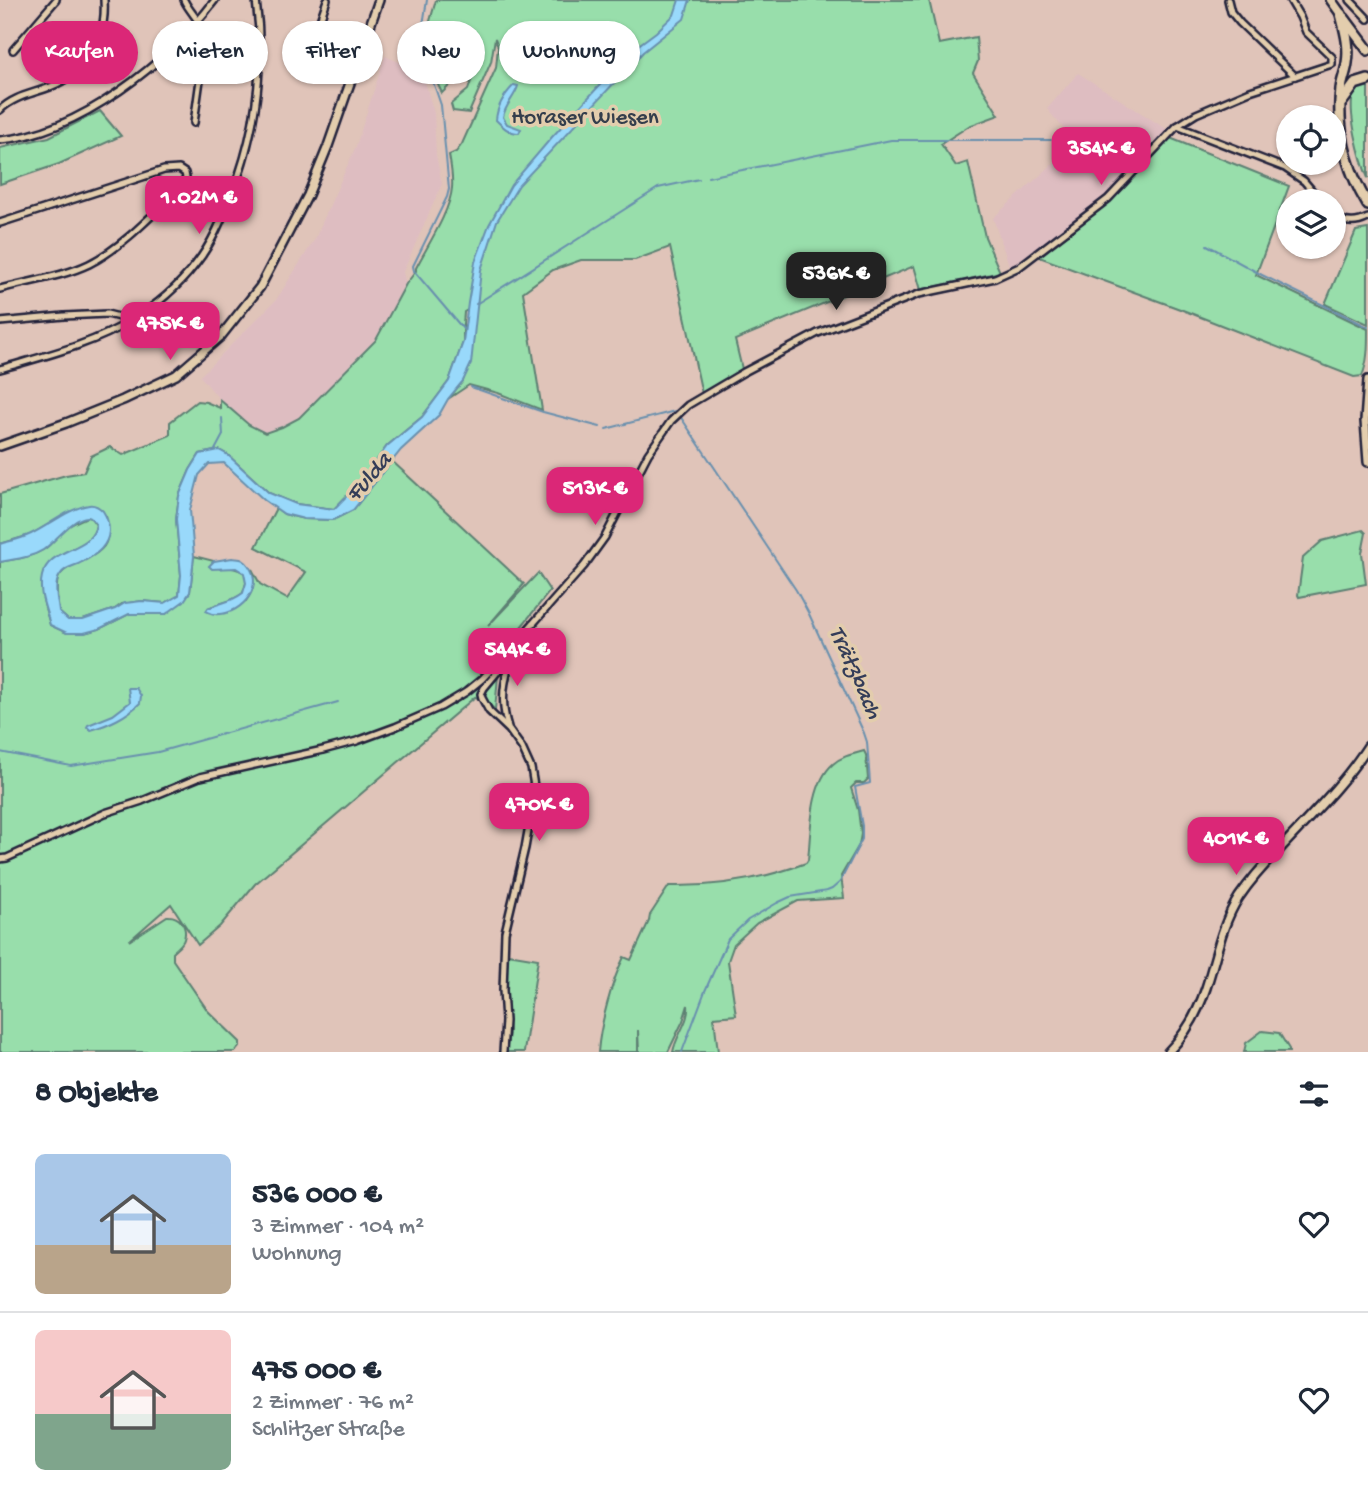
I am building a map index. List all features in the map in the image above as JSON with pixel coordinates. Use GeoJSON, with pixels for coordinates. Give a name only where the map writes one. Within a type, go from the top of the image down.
{"type":"FeatureCollection","features":[{"type":"Feature","properties":{"kind":"highway"},"geometry":{"type":"LineString","coordinates":[[1341,14],[1368,50]]}},
{"type":"Feature","properties":{"kind":"highway"},"geometry":{"type":"LineString","coordinates":[[1341,14],[1348,53],[1341,89],[1340,123],[1344,147],[1359,189],[1368,205]]}},
{"type":"Feature","properties":{"kind":"highway"},"geometry":{"type":"LineString","coordinates":[[1341,103],[1355,84],[1368,80]]}},
{"type":"Feature","properties":{"kind":"main road"},"geometry":{"type":"LineString","coordinates":[[0,446],[66,423],[176,375],[222,335],[260,288],[308,195],[379,0]]}},
{"type":"Feature","properties":{"kind":"main road"},"geometry":{"type":"LineString","coordinates":[[1331,0],[1341,14]]}},
{"type":"Feature","properties":{"kind":"main road"},"geometry":{"type":"LineString","coordinates":[[1368,380],[1365,421],[1368,462]]}},
{"type":"Feature","properties":{"kind":"main road"},"geometry":{"type":"LineString","coordinates":[[1168,1052],[1198,1010],[1226,922],[1237,901],[1258,872],[1348,774],[1368,746]]}},
{"type":"Feature","properties":{"kind":"street"},"geometry":{"type":"LineString","coordinates":[[13,50],[56,0]]}},
{"type":"Feature","properties":{"kind":"street"},"geometry":{"type":"LineString","coordinates":[[0,110],[14,99],[61,82],[82,66],[101,34],[104,0]]}},
{"type":"Feature","properties":{"kind":"street"},"geometry":{"type":"LineString","coordinates":[[184,0],[197,21]]}},
{"type":"Feature","properties":{"kind":"street"},"geometry":{"type":"LineString","coordinates":[[199,21],[215,0]]}},
{"type":"Feature","properties":{"kind":"street"},"geometry":{"type":"LineString","coordinates":[[0,369],[86,341],[129,323],[162,298],[189,272],[210,243],[226,210],[245,157],[257,100],[260,44],[256,0]]}},
{"type":"Feature","properties":{"kind":"street"},"geometry":{"type":"LineString","coordinates":[[320,21],[327,0]]}},
{"type":"Feature","properties":{"kind":"street"},"geometry":{"type":"LineString","coordinates":[[1228,0],[1231,12],[1240,23],[1295,76]]}},
{"type":"Feature","properties":{"kind":"street"},"geometry":{"type":"LineString","coordinates":[[0,859],[105,813],[200,777],[323,750],[395,727],[441,707],[466,692],[512,648],[595,551],[648,454],[671,421],[688,405],[818,333],[919,294],[995,278],[1019,267],[1108,199],[1177,126],[1196,114],[1250,91],[1332,64],[1332,57],[1306,32],[1290,0]]}},
{"type":"Feature","properties":{"kind":"street"},"geometry":{"type":"LineString","coordinates":[[1350,0],[1368,19]]}},
{"type":"Feature","properties":{"kind":"street"},"geometry":{"type":"LineString","coordinates":[[0,140],[51,128],[86,111],[152,66]]}},
{"type":"Feature","properties":{"kind":"street"},"geometry":{"type":"LineString","coordinates":[[194,123],[199,84]]}},
{"type":"Feature","properties":{"kind":"street"},"geometry":{"type":"LineString","coordinates":[[1177,126],[1285,168],[1311,189]]}},
{"type":"Feature","properties":{"kind":"street"},"geometry":{"type":"LineString","coordinates":[[0,223],[164,170],[179,169],[185,173],[186,178],[181,187],[108,253],[73,270],[0,289]]}},
{"type":"Feature","properties":{"kind":"street"},"geometry":{"type":"LineString","coordinates":[[1346,222],[1354,223],[1368,218]]}},
{"type":"Feature","properties":{"kind":"street"},"geometry":{"type":"LineString","coordinates":[[0,322],[107,314],[120,317],[129,323]]}},
{"type":"Feature","properties":{"kind":"street"},"geometry":{"type":"LineString","coordinates":[[509,730],[489,711],[481,694],[504,664],[512,648]]}},
{"type":"Feature","properties":{"kind":"street"},"geometry":{"type":"LineString","coordinates":[[503,1052],[505,932],[535,792],[527,758],[509,730],[503,713],[502,699],[512,648]]}},
{"type":"Feature","properties":{"kind":"shaded area"},"geometry":{"type":"Polygon","coordinates":[[[385,56],[397,61],[397,84],[426,84],[434,113],[436,155],[442,184],[403,272],[406,284],[376,340],[299,418],[265,433],[249,425],[220,400],[200,376],[276,300],[315,239],[356,146],[376,84],[383,84],[385,56]]]}},
{"type":"Feature","properties":{"kind":"shaded area"},"geometry":{"type":"Polygon","coordinates":[[[1078,73],[1168,130],[1106,198],[1034,255],[1010,268],[993,218],[1076,143],[1047,109],[1078,73]]]}},
{"type":"Feature","properties":{"kind":"green space","name":"Horaser Wiesen"},"geometry":{"type":"Polygon","coordinates":[[[436,0],[929,0],[939,44],[976,37],[978,61],[973,73],[999,115],[969,126],[941,144],[956,166],[968,162],[985,237],[1000,272],[921,290],[914,266],[735,340],[742,369],[702,394],[670,247],[635,260],[581,260],[553,270],[523,292],[542,410],[469,385],[448,399],[463,381],[476,305],[464,312],[463,342],[449,381],[422,417],[387,446],[364,478],[334,509],[296,504],[269,493],[219,450],[200,454],[179,496],[176,519],[181,575],[179,596],[165,603],[142,601],[122,604],[83,620],[68,620],[59,612],[58,579],[61,573],[104,546],[108,533],[106,516],[68,513],[30,535],[0,544],[0,494],[84,472],[91,456],[110,447],[123,455],[170,435],[170,422],[197,401],[220,408],[220,400],[249,425],[265,433],[282,427],[299,418],[376,340],[443,218],[452,188],[449,155],[456,152],[462,144],[496,68],[498,47],[495,38],[491,62],[485,76],[485,21],[430,21],[436,0]]]}},
{"type":"Feature","properties":{"kind":"green space"},"geometry":{"type":"Polygon","coordinates":[[[438,84],[451,84],[442,93],[438,84]]]}},
{"type":"Feature","properties":{"kind":"green space"},"geometry":{"type":"Polygon","coordinates":[[[470,84],[482,84],[469,113],[453,111],[451,104],[468,90],[470,84]]]}},
{"type":"Feature","properties":{"kind":"green space"},"geometry":{"type":"Polygon","coordinates":[[[1368,84],[1368,178],[1358,148],[1352,101],[1355,91],[1368,84]]]}},
{"type":"Feature","properties":{"kind":"green space"},"geometry":{"type":"Polygon","coordinates":[[[100,111],[121,136],[59,164],[0,184],[0,148],[49,137],[100,111]]]}},
{"type":"Feature","properties":{"kind":"green space"},"geometry":{"type":"Polygon","coordinates":[[[1170,138],[1289,186],[1288,189],[1276,189],[1276,221],[1256,275],[1368,329],[1367,359],[1362,376],[1354,377],[1039,257],[1113,199],[1170,138]]]}},
{"type":"Feature","properties":{"kind":"green space"},"geometry":{"type":"Polygon","coordinates":[[[1368,229],[1368,324],[1325,304],[1356,231],[1368,229]]]}},
{"type":"Feature","properties":{"kind":"green space"},"geometry":{"type":"Polygon","coordinates":[[[392,461],[524,584],[488,626],[538,573],[550,591],[500,653],[495,710],[486,701],[475,697],[255,884],[220,926],[198,945],[171,904],[129,941],[167,916],[182,922],[184,939],[173,952],[173,960],[208,1011],[240,1042],[235,1052],[0,1052],[0,562],[38,553],[67,527],[87,517],[91,518],[96,525],[93,535],[86,542],[58,556],[44,573],[42,597],[50,625],[67,633],[84,633],[99,629],[129,614],[166,614],[190,592],[194,556],[214,561],[210,566],[245,573],[243,593],[208,608],[246,601],[253,586],[252,569],[260,584],[287,599],[306,572],[256,547],[276,508],[284,514],[304,519],[333,520],[353,510],[392,461]]]}},
{"type":"Feature","properties":{"kind":"green space"},"geometry":{"type":"Polygon","coordinates":[[[1363,530],[1366,533],[1362,553],[1366,584],[1299,597],[1303,558],[1322,541],[1363,530]]]}},
{"type":"Feature","properties":{"kind":"green space"},"geometry":{"type":"Polygon","coordinates":[[[864,751],[868,779],[851,788],[858,810],[861,834],[859,845],[841,876],[844,898],[798,901],[757,923],[734,944],[728,961],[736,1015],[714,1017],[718,1052],[673,1052],[687,1017],[688,1005],[668,1052],[639,1052],[638,1030],[638,1052],[598,1052],[601,1029],[615,978],[624,957],[631,960],[650,915],[669,886],[739,881],[806,863],[813,809],[825,773],[836,761],[864,751]]]}},
{"type":"Feature","properties":{"kind":"green space"},"geometry":{"type":"Polygon","coordinates":[[[508,954],[538,959],[524,1052],[506,1052],[509,1034],[505,986],[508,954]]]}},
{"type":"Feature","properties":{"kind":"green space"},"geometry":{"type":"Polygon","coordinates":[[[1262,1031],[1279,1033],[1289,1052],[1244,1052],[1246,1043],[1262,1031]]]}},
{"type":"Feature","properties":{"kind":"water"},"geometry":{"type":"Polygon","coordinates":[[[679,0],[690,0],[684,19],[640,55],[640,44],[674,15],[679,0]]]}},
{"type":"Feature","properties":{"kind":"water","name":"Fulda"},"geometry":{"type":"Polygon","coordinates":[[[601,84],[613,84],[519,185],[497,221],[481,270],[471,364],[463,381],[439,415],[401,450],[353,510],[333,520],[304,519],[284,514],[264,500],[224,463],[209,464],[199,475],[190,510],[194,556],[190,592],[184,601],[166,614],[129,614],[99,629],[84,633],[67,633],[50,625],[41,588],[46,566],[53,559],[87,540],[96,524],[89,517],[82,518],[43,550],[22,558],[0,562],[0,544],[31,534],[73,510],[95,505],[106,516],[108,536],[96,554],[67,568],[60,575],[56,588],[59,612],[68,620],[83,620],[125,603],[165,603],[179,595],[181,575],[176,519],[179,496],[200,454],[219,450],[269,493],[296,504],[334,509],[364,478],[387,446],[422,417],[449,381],[463,342],[475,262],[489,225],[511,185],[601,84]]]}},
{"type":"Feature","properties":{"kind":"water"},"geometry":{"type":"Polygon","coordinates":[[[514,85],[518,86],[503,117],[507,124],[521,129],[519,133],[509,131],[496,120],[502,101],[514,85]]]}},
{"type":"Feature","properties":{"kind":"water"},"geometry":{"type":"Polygon","coordinates":[[[232,558],[243,560],[250,568],[254,583],[251,592],[240,606],[232,611],[214,614],[206,611],[243,593],[246,583],[244,573],[236,568],[212,569],[209,566],[214,561],[232,558]]]}},
{"type":"Feature","properties":{"kind":"water"},"geometry":{"type":"Polygon","coordinates":[[[128,688],[136,688],[141,696],[140,703],[111,723],[91,730],[87,727],[113,715],[130,702],[128,688]]]}},
{"type":"Feature","properties":{"kind":"waterway"},"geometry":{"type":"LineString","coordinates":[[427,0],[418,56],[432,79],[441,105],[449,189],[413,266],[414,271],[464,330]]}},
{"type":"Feature","properties":{"kind":"waterway"},"geometry":{"type":"LineString","coordinates":[[708,177],[891,140],[1051,140]]}},
{"type":"Feature","properties":{"kind":"waterway"},"geometry":{"type":"LineString","coordinates":[[476,304],[658,188],[699,179]]}},
{"type":"Feature","properties":{"kind":"waterway"},"geometry":{"type":"LineString","coordinates":[[1207,245],[1368,327]]}},
{"type":"Feature","properties":{"kind":"waterway","name":"Trätzbach"},"geometry":{"type":"LineString","coordinates":[[471,387],[543,412],[600,427]]}},
{"type":"Feature","properties":{"kind":"waterway","name":"Trätzbach"},"geometry":{"type":"LineString","coordinates":[[606,429],[675,411]]}},
{"type":"Feature","properties":{"kind":"waterway","name":"Trätzbach"},"geometry":{"type":"LineString","coordinates":[[680,416],[796,590],[809,614],[864,733],[870,783],[855,787],[862,839],[840,882],[827,891],[790,897],[777,903],[748,920],[728,939],[682,1052]]}},
{"type":"Feature","properties":{"kind":"waterway"},"geometry":{"type":"LineString","coordinates":[[215,450],[223,435],[222,418]]}},
{"type":"Feature","properties":{"kind":"waterway"},"geometry":{"type":"LineString","coordinates":[[0,752],[71,766],[158,752],[338,702]]}}]}
